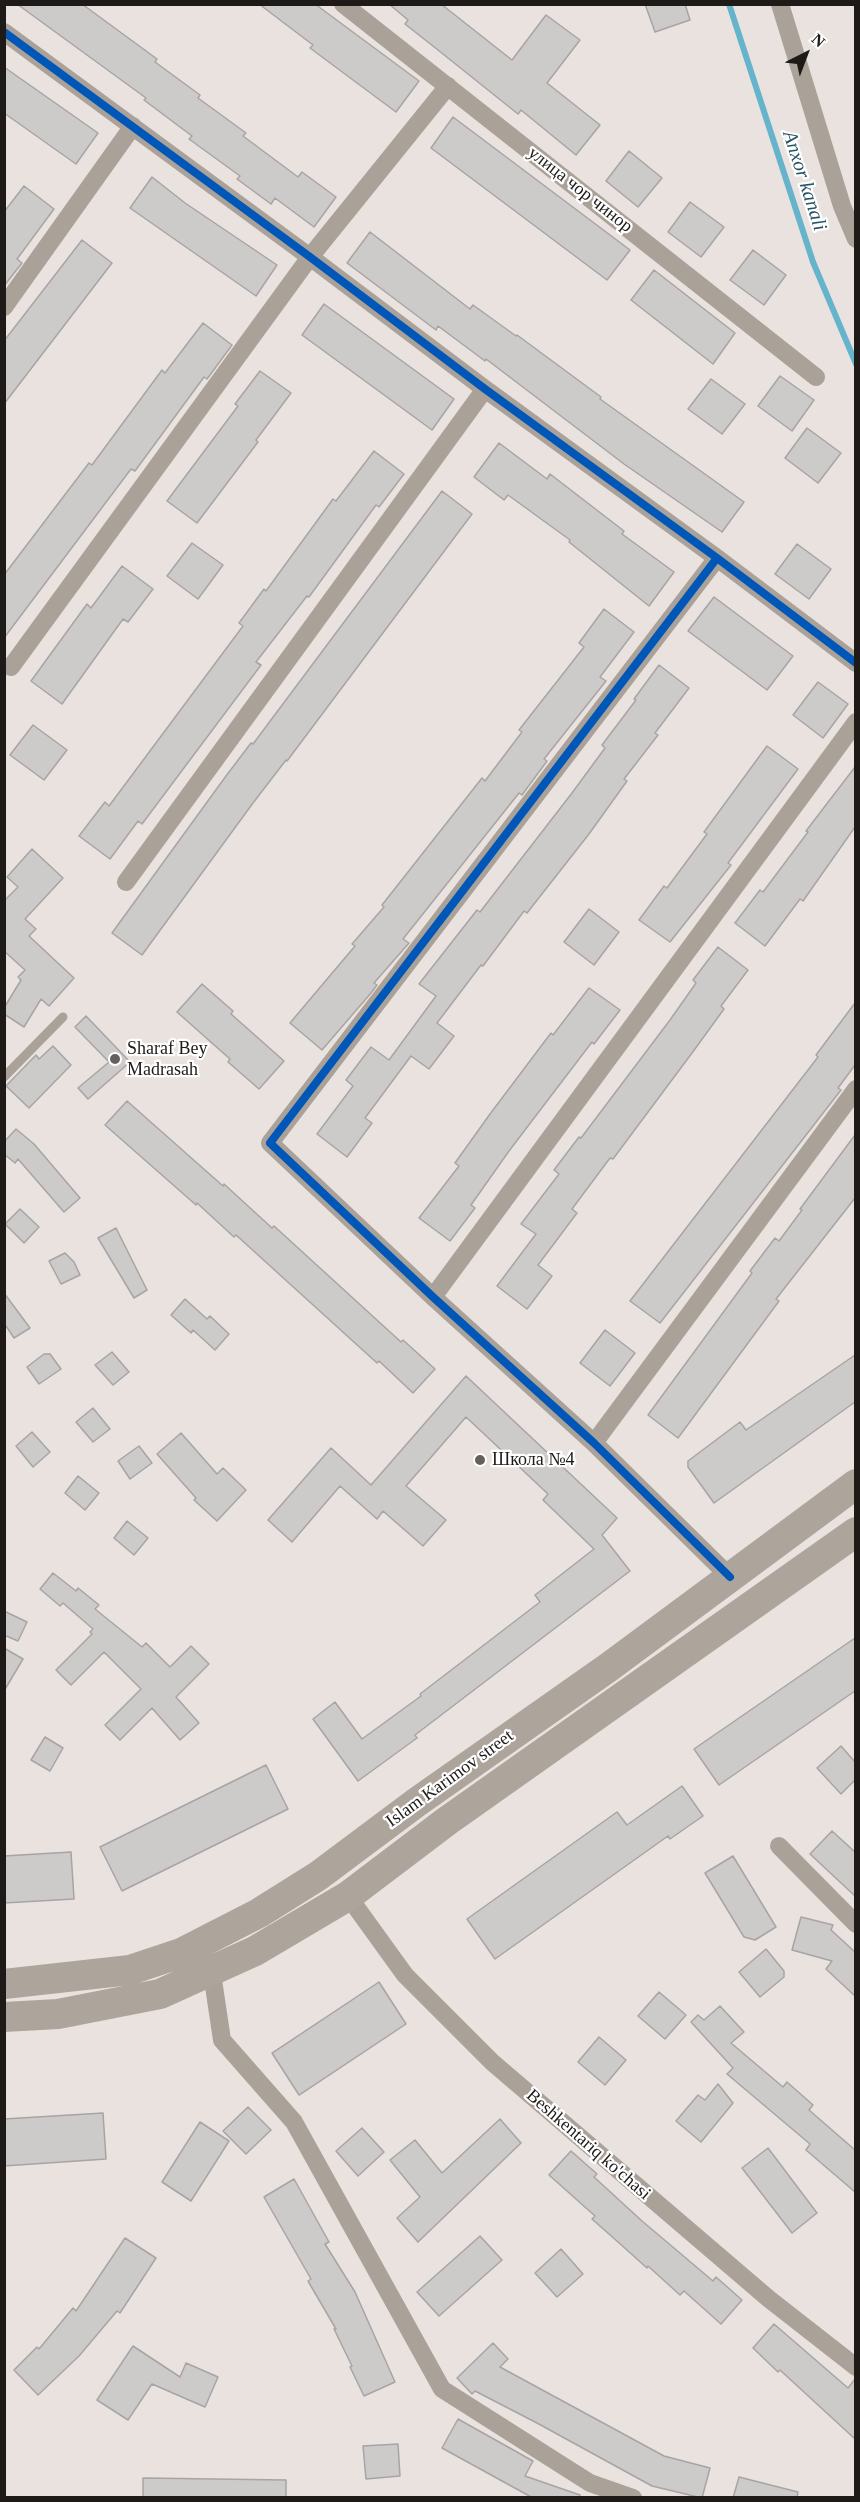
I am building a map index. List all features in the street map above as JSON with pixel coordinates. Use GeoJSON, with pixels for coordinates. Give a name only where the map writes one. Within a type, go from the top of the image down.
{"type":"FeatureCollection","features":[{"type":"Feature","properties":{"kind":"main road","name":"Islam Karimov street"},"geometry":{"type":"LineString","coordinates":[[4,1984],[130,1970],[182,1953],[234,1927],[318,1876],[417,1802],[609,1667],[855,1484]]}},
{"type":"Feature","properties":{"kind":"main road","name":"Islam Karimov street"},"geometry":{"type":"LineString","coordinates":[[4,2018],[58,2014],[160,1995],[212,1973],[255,1951],[348,1896],[447,1821],[855,1532]]}},
{"type":"Feature","properties":{"kind":"street","name":"улица чор чинор"},"geometry":{"type":"LineString","coordinates":[[343,4],[816,377]]}},
{"type":"Feature","properties":{"kind":"street"},"geometry":{"type":"LineString","coordinates":[[780,4],[842,206],[855,239]]}},
{"type":"Feature","properties":{"kind":"street"},"geometry":{"type":"LineString","coordinates":[[4,32],[717,558],[855,663]]}},
{"type":"Feature","properties":{"kind":"street"},"geometry":{"type":"LineString","coordinates":[[12,667],[310,257],[448,86]]}},
{"type":"Feature","properties":{"kind":"street"},"geometry":{"type":"LineString","coordinates":[[4,307],[133,126]]}},
{"type":"Feature","properties":{"kind":"street"},"geometry":{"type":"LineString","coordinates":[[126,882],[485,389]]}},
{"type":"Feature","properties":{"kind":"street"},"geometry":{"type":"LineString","coordinates":[[717,558],[270,1143],[433,1297],[594,1443],[730,1577]]}},
{"type":"Feature","properties":{"kind":"street"},"geometry":{"type":"LineString","coordinates":[[433,1297],[855,722]]}},
{"type":"Feature","properties":{"kind":"street"},"geometry":{"type":"LineString","coordinates":[[594,1443],[855,1089]]}},
{"type":"Feature","properties":{"kind":"street"},"geometry":{"type":"LineString","coordinates":[[778,1846],[855,1924]]}},
{"type":"Feature","properties":{"kind":"street","name":"Beshkentariq ko'chasi"},"geometry":{"type":"LineString","coordinates":[[348,1896],[405,1975],[492,2062],[769,2299],[855,2367]]}},
{"type":"Feature","properties":{"kind":"street"},"geometry":{"type":"LineString","coordinates":[[212,1973],[222,2040],[294,2122],[442,2389],[590,2483],[633,2498]]}},
{"type":"Feature","properties":{"kind":"lane"},"geometry":{"type":"LineString","coordinates":[[4,1077],[63,1017]]}},
{"type":"Feature","properties":{"kind":"building"},"geometry":{"type":"Polygon","coordinates":[[[17,4],[82,4],[157,59],[155,62],[200,95],[198,98],[246,133],[243,136],[298,177],[302,172],[336,197],[314,227],[275,198],[271,204],[237,179],[240,176],[189,139],[192,136],[144,100],[146,98],[17,4]]]}},
{"type":"Feature","properties":{"kind":"building"},"geometry":{"type":"Polygon","coordinates":[[[259,4],[315,4],[419,81],[396,112],[310,48],[313,45],[259,4]]]}},
{"type":"Feature","properties":{"kind":"building"},"geometry":{"type":"Polygon","coordinates":[[[389,4],[441,4],[512,60],[546,15],[580,40],[547,83],[600,125],[576,155],[521,110],[518,114],[405,24],[408,20],[389,4]]]}},
{"type":"Feature","properties":{"kind":"building"},"geometry":{"type":"Polygon","coordinates":[[[645,4],[685,4],[690,20],[655,32],[645,4]]]}},
{"type":"Feature","properties":{"kind":"building"},"geometry":{"type":"Polygon","coordinates":[[[4,67],[98,133],[76,164],[4,113],[4,67]]]}},
{"type":"Feature","properties":{"kind":"building"},"geometry":{"type":"Polygon","coordinates":[[[453,117],[630,250],[607,280],[431,148],[453,117]]]}},
{"type":"Feature","properties":{"kind":"building"},"geometry":{"type":"Polygon","coordinates":[[[629,151],[662,178],[638,207],[606,181],[629,151]]]}},
{"type":"Feature","properties":{"kind":"building"},"geometry":{"type":"Polygon","coordinates":[[[152,177],[185,203],[277,265],[256,296],[130,208],[152,177]]]}},
{"type":"Feature","properties":{"kind":"building"},"geometry":{"type":"Polygon","coordinates":[[[24,186],[54,209],[17,259],[22,263],[4,286],[4,212],[24,186]]]}},
{"type":"Feature","properties":{"kind":"building"},"geometry":{"type":"Polygon","coordinates":[[[690,202],[724,227],[701,257],[668,232],[690,202]]]}},
{"type":"Feature","properties":{"kind":"building"},"geometry":{"type":"Polygon","coordinates":[[[370,232],[470,309],[473,305],[517,335],[601,397],[600,399],[744,502],[722,532],[624,464],[486,359],[485,361],[438,326],[436,330],[347,263],[370,232]]]}},
{"type":"Feature","properties":{"kind":"building"},"geometry":{"type":"Polygon","coordinates":[[[82,240],[112,263],[4,404],[4,341],[82,240]]]}},
{"type":"Feature","properties":{"kind":"building"},"geometry":{"type":"Polygon","coordinates":[[[753,250],[786,275],[764,305],[730,280],[753,250]]]}},
{"type":"Feature","properties":{"kind":"building"},"geometry":{"type":"Polygon","coordinates":[[[654,270],[735,333],[713,364],[631,300],[654,270]]]}},
{"type":"Feature","properties":{"kind":"building"},"geometry":{"type":"Polygon","coordinates":[[[324,304],[454,399],[432,430],[302,335],[324,304]]]}},
{"type":"Feature","properties":{"kind":"building"},"geometry":{"type":"Polygon","coordinates":[[[203,323],[232,345],[207,379],[204,377],[135,471],[131,469],[4,638],[4,575],[89,463],[92,465],[162,370],[165,373],[203,323]]]}},
{"type":"Feature","properties":{"kind":"building"},"geometry":{"type":"Polygon","coordinates":[[[260,371],[291,393],[256,440],[258,442],[197,523],[167,501],[238,406],[235,404],[260,371]]]}},
{"type":"Feature","properties":{"kind":"building"},"geometry":{"type":"Polygon","coordinates":[[[780,376],[814,400],[792,431],[758,406],[780,376]]]}},
{"type":"Feature","properties":{"kind":"building"},"geometry":{"type":"Polygon","coordinates":[[[711,379],[745,404],[722,434],[688,409],[711,379]]]}},
{"type":"Feature","properties":{"kind":"building"},"geometry":{"type":"Polygon","coordinates":[[[807,428],[841,453],[818,483],[785,458],[807,428]]]}},
{"type":"Feature","properties":{"kind":"building"},"geometry":{"type":"Polygon","coordinates":[[[499,443],[547,479],[550,474],[624,531],[622,534],[674,572],[649,606],[569,542],[570,540],[508,495],[504,500],[474,477],[499,443]]]}},
{"type":"Feature","properties":{"kind":"building"},"geometry":{"type":"Polygon","coordinates":[[[374,451],[404,474],[379,507],[376,505],[309,597],[307,596],[256,662],[261,665],[142,824],[138,821],[110,859],[79,836],[105,802],[109,806],[243,626],[239,623],[264,589],[266,591],[333,499],[336,501],[374,451]]]}},
{"type":"Feature","properties":{"kind":"building"},"geometry":{"type":"Polygon","coordinates":[[[442,491],[472,514],[253,803],[142,955],[112,933],[226,776],[251,743],[253,744],[442,491]]]}},
{"type":"Feature","properties":{"kind":"building"},"geometry":{"type":"Polygon","coordinates":[[[192,543],[223,565],[198,599],[167,576],[192,543]]]}},
{"type":"Feature","properties":{"kind":"building"},"geometry":{"type":"Polygon","coordinates":[[[797,544],[831,569],[809,599],[775,574],[797,544]]]}},
{"type":"Feature","properties":{"kind":"building"},"geometry":{"type":"Polygon","coordinates":[[[122,566],[153,589],[128,622],[123,619],[62,704],[31,681],[87,604],[91,608],[122,566]]]}},
{"type":"Feature","properties":{"kind":"building"},"geometry":{"type":"Polygon","coordinates":[[[714,597],[793,656],[767,690],[688,631],[714,597]]]}},
{"type":"Feature","properties":{"kind":"building"},"geometry":{"type":"Polygon","coordinates":[[[604,609],[634,632],[600,677],[606,681],[544,759],[547,761],[522,795],[519,793],[403,939],[409,943],[374,983],[377,985],[371,993],[322,1050],[290,1023],[355,946],[352,944],[384,907],[382,905],[482,778],[485,781],[522,732],[519,730],[584,647],[579,643],[604,609]]]}},
{"type":"Feature","properties":{"kind":"building"},"geometry":{"type":"Polygon","coordinates":[[[659,665],[689,688],[655,733],[658,735],[624,779],[627,781],[589,834],[527,913],[524,911],[437,1023],[454,1036],[429,1069],[411,1056],[365,1118],[372,1123],[347,1157],[317,1134],[353,1086],[346,1080],[371,1047],[389,1060],[436,996],[419,984],[477,910],[480,912],[572,793],[605,748],[602,745],[659,665]]]}},
{"type":"Feature","properties":{"kind":"building"},"geometry":{"type":"Polygon","coordinates":[[[818,682],[848,704],[823,738],[793,715],[818,682]]]}},
{"type":"Feature","properties":{"kind":"building"},"geometry":{"type":"Polygon","coordinates":[[[33,725],[67,750],[44,780],[10,755],[33,725]]]}},
{"type":"Feature","properties":{"kind":"building"},"geometry":{"type":"Polygon","coordinates":[[[767,746],[798,769],[728,863],[731,865],[670,942],[639,920],[664,886],[667,888],[707,834],[704,832],[767,746]]]}},
{"type":"Feature","properties":{"kind":"building"},"geometry":{"type":"Polygon","coordinates":[[[855,767],[855,827],[803,901],[800,899],[765,946],[735,923],[760,890],[763,892],[855,767]]]}},
{"type":"Feature","properties":{"kind":"building"},"geometry":{"type":"Polygon","coordinates":[[[32,849],[63,878],[25,919],[36,929],[29,936],[74,978],[49,1006],[41,999],[24,1027],[4,1014],[4,1008],[21,980],[18,977],[25,970],[4,951],[4,901],[18,887],[7,877],[32,849]]]}},
{"type":"Feature","properties":{"kind":"building"},"geometry":{"type":"Polygon","coordinates":[[[589,909],[619,932],[594,965],[564,942],[589,909]]]}},
{"type":"Feature","properties":{"kind":"building"},"geometry":{"type":"Polygon","coordinates":[[[718,947],[748,970],[721,1006],[724,1009],[692,1053],[613,1159],[610,1158],[572,1209],[577,1213],[538,1265],[552,1276],[527,1309],[497,1286],[536,1234],[521,1224],[559,1174],[554,1170],[670,1020],[696,983],[693,980],[718,947]]]}},
{"type":"Feature","properties":{"kind":"building"},"geometry":{"type":"Polygon","coordinates":[[[202,984],[233,1011],[231,1014],[284,1061],[259,1089],[228,1062],[230,1059],[177,1012],[202,984]]]}},
{"type":"Feature","properties":{"kind":"building"},"geometry":{"type":"Polygon","coordinates":[[[589,988],[620,1010],[594,1044],[592,1042],[509,1151],[471,1205],[475,1208],[450,1241],[419,1218],[459,1166],[455,1163],[490,1114],[551,1033],[553,1035],[589,988]]]}},
{"type":"Feature","properties":{"kind":"building"},"geometry":{"type":"Polygon","coordinates":[[[855,1003],[855,1065],[838,1088],[841,1090],[660,1323],[630,1301],[818,1057],[816,1055],[855,1003]]]}},
{"type":"Feature","properties":{"kind":"building","name":"Sharaf Bey Madrasah"},"geometry":{"type":"Polygon","coordinates":[[[86,1016],[130,1062],[88,1099],[78,1088],[109,1062],[75,1027],[86,1016]]]}},
{"type":"Feature","properties":{"kind":"building"},"geometry":{"type":"Polygon","coordinates":[[[53,1046],[71,1065],[29,1108],[6,1086],[36,1055],[39,1059],[53,1046]]]}},
{"type":"Feature","properties":{"kind":"building"},"geometry":{"type":"Polygon","coordinates":[[[127,1101],[272,1228],[274,1226],[401,1342],[403,1340],[435,1369],[413,1393],[236,1235],[234,1237],[105,1125],[127,1101]]]}},
{"type":"Feature","properties":{"kind":"building"},"geometry":{"type":"Polygon","coordinates":[[[16,1129],[34,1144],[80,1198],[64,1212],[18,1159],[15,1163],[4,1154],[4,1142],[16,1129]]]}},
{"type":"Feature","properties":{"kind":"building"},"geometry":{"type":"Polygon","coordinates":[[[855,1135],[855,1198],[776,1299],[779,1301],[678,1438],[648,1415],[752,1273],[750,1271],[775,1238],[779,1241],[855,1135]]]}},
{"type":"Feature","properties":{"kind":"building"},"geometry":{"type":"Polygon","coordinates":[[[20,1209],[39,1227],[24,1243],[5,1224],[20,1209]]]}},
{"type":"Feature","properties":{"kind":"building"},"geometry":{"type":"Polygon","coordinates":[[[116,1228],[147,1290],[134,1298],[98,1238],[116,1228]]]}},
{"type":"Feature","properties":{"kind":"building"},"geometry":{"type":"Polygon","coordinates":[[[65,1253],[74,1262],[80,1275],[61,1284],[49,1261],[65,1253]]]}},
{"type":"Feature","properties":{"kind":"building"},"geometry":{"type":"Polygon","coordinates":[[[4,1293],[30,1328],[14,1338],[4,1323],[4,1293]]]}},
{"type":"Feature","properties":{"kind":"building"},"geometry":{"type":"Polygon","coordinates":[[[185,1299],[207,1319],[210,1316],[229,1334],[215,1350],[193,1330],[191,1333],[171,1315],[185,1299]]]}},
{"type":"Feature","properties":{"kind":"building"},"geometry":{"type":"Polygon","coordinates":[[[605,1330],[635,1353],[610,1386],[580,1363],[605,1330]]]}},
{"type":"Feature","properties":{"kind":"building"},"geometry":{"type":"Polygon","coordinates":[[[112,1352],[129,1372],[113,1385],[95,1365],[112,1352]]]}},
{"type":"Feature","properties":{"kind":"building"},"geometry":{"type":"Polygon","coordinates":[[[44,1354],[50,1354],[61,1369],[39,1384],[27,1367],[44,1354]]]}},
{"type":"Feature","properties":{"kind":"building"},"geometry":{"type":"Polygon","coordinates":[[[855,1355],[855,1402],[714,1503],[688,1467],[688,1461],[740,1422],[746,1430],[855,1355]]]}},
{"type":"Feature","properties":{"kind":"building"},"geometry":{"type":"Polygon","coordinates":[[[466,1376],[617,1518],[602,1535],[630,1571],[415,1735],[417,1738],[358,1781],[313,1719],[335,1702],[362,1739],[421,1696],[420,1694],[540,1602],[535,1595],[594,1549],[543,1500],[548,1494],[466,1417],[406,1486],[446,1520],[423,1546],[383,1511],[377,1519],[340,1486],[292,1542],[268,1520],[331,1448],[371,1485],[466,1376]]]}},
{"type":"Feature","properties":{"kind":"building"},"geometry":{"type":"Polygon","coordinates":[[[93,1408],[110,1429],[93,1442],[76,1422],[93,1408]]]}},
{"type":"Feature","properties":{"kind":"building"},"geometry":{"type":"Polygon","coordinates":[[[32,1432],[50,1452],[33,1467],[16,1446],[32,1432]]]}},
{"type":"Feature","properties":{"kind":"building"},"geometry":{"type":"Polygon","coordinates":[[[181,1433],[217,1474],[223,1468],[246,1490],[217,1521],[194,1500],[196,1498],[157,1454],[181,1433]]]}},
{"type":"Feature","properties":{"kind":"building"},"geometry":{"type":"Polygon","coordinates":[[[139,1446],[152,1463],[130,1479],[118,1461],[139,1446]]]}},
{"type":"Feature","properties":{"kind":"building"},"geometry":{"type":"Polygon","coordinates":[[[78,1476],[99,1493],[85,1510],[65,1493],[78,1476]]]}},
{"type":"Feature","properties":{"kind":"building"},"geometry":{"type":"Polygon","coordinates":[[[127,1521],[148,1538],[134,1555],[114,1538],[127,1521]]]}},
{"type":"Feature","properties":{"kind":"building"},"geometry":{"type":"Polygon","coordinates":[[[53,1573],[76,1591],[78,1588],[99,1605],[95,1609],[142,1647],[146,1643],[170,1667],[191,1646],[209,1664],[176,1697],[199,1723],[180,1740],[152,1708],[120,1740],[105,1725],[141,1689],[104,1652],[71,1685],[56,1670],[92,1634],[90,1632],[93,1629],[63,1603],[60,1606],[40,1589],[53,1573]]]}},
{"type":"Feature","properties":{"kind":"building"},"geometry":{"type":"Polygon","coordinates":[[[4,1611],[27,1622],[18,1641],[4,1635],[4,1611]]]}},
{"type":"Feature","properties":{"kind":"building"},"geometry":{"type":"Polygon","coordinates":[[[855,1638],[855,1691],[719,1785],[694,1749],[855,1638]]]}},
{"type":"Feature","properties":{"kind":"building"},"geometry":{"type":"Polygon","coordinates":[[[4,1648],[23,1659],[4,1691],[4,1648]]]}},
{"type":"Feature","properties":{"kind":"building"},"geometry":{"type":"Polygon","coordinates":[[[45,1737],[63,1748],[50,1771],[31,1760],[45,1737]]]}},
{"type":"Feature","properties":{"kind":"building"},"geometry":{"type":"Polygon","coordinates":[[[841,1746],[855,1762],[855,1780],[841,1794],[817,1768],[841,1746]]]}},
{"type":"Feature","properties":{"kind":"building"},"geometry":{"type":"Polygon","coordinates":[[[266,1765],[288,1809],[122,1891],[100,1847],[266,1765]]]}},
{"type":"Feature","properties":{"kind":"building"},"geometry":{"type":"Polygon","coordinates":[[[682,1786],[703,1816],[670,1839],[668,1836],[495,1959],[467,1919],[617,1812],[627,1825],[682,1786]]]}},
{"type":"Feature","properties":{"kind":"building"},"geometry":{"type":"Polygon","coordinates":[[[832,1831],[855,1852],[855,1896],[810,1854],[832,1831]]]}},
{"type":"Feature","properties":{"kind":"building"},"geometry":{"type":"Polygon","coordinates":[[[71,1852],[74,1899],[4,1903],[4,1856],[71,1852]]]}},
{"type":"Feature","properties":{"kind":"building"},"geometry":{"type":"Polygon","coordinates":[[[733,1856],[776,1927],[755,1940],[744,1937],[705,1873],[733,1856]]]}},
{"type":"Feature","properties":{"kind":"building"},"geometry":{"type":"Polygon","coordinates":[[[801,1917],[833,1925],[831,1930],[855,1952],[855,1996],[826,1969],[832,1961],[792,1950],[801,1917]]]}},
{"type":"Feature","properties":{"kind":"building"},"geometry":{"type":"Polygon","coordinates":[[[766,1949],[784,1971],[784,1977],[760,1997],[739,1972],[766,1949]]]}},
{"type":"Feature","properties":{"kind":"building"},"geometry":{"type":"Polygon","coordinates":[[[379,1982],[406,2024],[299,2095],[272,2053],[379,1982]]]}},
{"type":"Feature","properties":{"kind":"building"},"geometry":{"type":"Polygon","coordinates":[[[659,1992],[686,2015],[665,2039],[638,2016],[659,1992]]]}},
{"type":"Feature","properties":{"kind":"building"},"geometry":{"type":"Polygon","coordinates":[[[720,2006],[744,2032],[731,2043],[783,2087],[787,2082],[813,2105],[809,2110],[855,2150],[855,2192],[806,2150],[810,2144],[727,2074],[733,2068],[691,2022],[698,2015],[704,2020],[720,2006]]]}},
{"type":"Feature","properties":{"kind":"building"},"geometry":{"type":"Polygon","coordinates":[[[599,2037],[626,2060],[605,2085],[578,2062],[599,2037]]]}},
{"type":"Feature","properties":{"kind":"building"},"geometry":{"type":"Polygon","coordinates":[[[718,2084],[733,2103],[701,2142],[676,2121],[698,2095],[705,2100],[718,2084]]]}},
{"type":"Feature","properties":{"kind":"building"},"geometry":{"type":"Polygon","coordinates":[[[248,2107],[271,2130],[246,2154],[223,2131],[248,2107]]]}},
{"type":"Feature","properties":{"kind":"building"},"geometry":{"type":"Polygon","coordinates":[[[103,2113],[106,2159],[4,2166],[4,2119],[103,2113]]]}},
{"type":"Feature","properties":{"kind":"building"},"geometry":{"type":"Polygon","coordinates":[[[500,2119],[521,2143],[418,2242],[397,2218],[420,2197],[390,2160],[415,2140],[442,2173],[500,2119]]]}},
{"type":"Feature","properties":{"kind":"building"},"geometry":{"type":"Polygon","coordinates":[[[200,2122],[229,2141],[191,2201],[162,2182],[200,2122]]]}},
{"type":"Feature","properties":{"kind":"building"},"geometry":{"type":"Polygon","coordinates":[[[362,2128],[384,2152],[358,2176],[336,2151],[362,2128]]]}},
{"type":"Feature","properties":{"kind":"building"},"geometry":{"type":"Polygon","coordinates":[[[768,2148],[817,2213],[792,2233],[742,2168],[768,2148]]]}},
{"type":"Feature","properties":{"kind":"building"},"geometry":{"type":"Polygon","coordinates":[[[571,2151],[597,2174],[594,2177],[642,2221],[713,2281],[716,2277],[742,2300],[721,2324],[684,2291],[680,2295],[648,2266],[647,2268],[592,2219],[595,2216],[549,2175],[571,2151]]]}},
{"type":"Feature","properties":{"kind":"building"},"geometry":{"type":"Polygon","coordinates":[[[294,2179],[329,2242],[325,2244],[355,2292],[395,2382],[364,2396],[334,2329],[336,2329],[308,2281],[311,2279],[264,2197],[294,2179]]]}},
{"type":"Feature","properties":{"kind":"building"},"geometry":{"type":"Polygon","coordinates":[[[480,2236],[502,2260],[439,2316],[417,2292],[480,2236]]]}},
{"type":"Feature","properties":{"kind":"building"},"geometry":{"type":"Polygon","coordinates":[[[125,2238],[156,2258],[120,2313],[117,2311],[79,2356],[38,2395],[14,2370],[37,2347],[39,2349],[73,2308],[76,2311],[125,2238]]]}},
{"type":"Feature","properties":{"kind":"building"},"geometry":{"type":"Polygon","coordinates":[[[561,2249],[583,2274],[557,2297],[535,2273],[561,2249]]]}},
{"type":"Feature","properties":{"kind":"building"},"geometry":{"type":"Polygon","coordinates":[[[774,2324],[848,2388],[855,2379],[855,2439],[753,2348],[774,2324]]]}},
{"type":"Feature","properties":{"kind":"building"},"geometry":{"type":"Polygon","coordinates":[[[493,2343],[508,2359],[500,2367],[664,2456],[710,2468],[702,2498],[652,2486],[475,2391],[472,2394],[457,2378],[493,2343]]]}},
{"type":"Feature","properties":{"kind":"building"},"geometry":{"type":"Polygon","coordinates":[[[133,2346],[180,2377],[186,2363],[218,2377],[205,2407],[152,2384],[128,2420],[97,2400],[133,2346]]]}},
{"type":"Feature","properties":{"kind":"building"},"geometry":{"type":"Polygon","coordinates":[[[458,2419],[533,2461],[525,2476],[580,2495],[579,2498],[533,2498],[442,2448],[458,2419]]]}},
{"type":"Feature","properties":{"kind":"building"},"geometry":{"type":"Polygon","coordinates":[[[398,2444],[400,2476],[366,2479],[363,2446],[398,2444]]]}},
{"type":"Feature","properties":{"kind":"building"},"geometry":{"type":"Polygon","coordinates":[[[739,2477],[798,2492],[797,2498],[733,2498],[739,2477]]]}},
{"type":"Feature","properties":{"kind":"building"},"geometry":{"type":"Polygon","coordinates":[[[143,2478],[286,2480],[286,2498],[143,2498],[143,2478]]]}},
{"type":"Feature","properties":{"kind":"waterway","name":"Anxor kanali"},"geometry":{"type":"LineString","coordinates":[[729,4],[813,262],[856,364]]}},
{"type":"Feature","properties":{"kind":"cycle path"},"geometry":{"type":"LineString","coordinates":[[4,32],[856,663]]}},
{"type":"Feature","properties":{"kind":"cycle path"},"geometry":{"type":"LineString","coordinates":[[717,558],[270,1143],[433,1297],[594,1443],[730,1577]]}},
{"type":"Feature","properties":{"kind":"place","name":"Sharaf Bey Madrasah"},"geometry":{"type":"Point","coordinates":[115,1059]}},
{"type":"Feature","properties":{"kind":"place","name":"Школа №4"},"geometry":{"type":"Point","coordinates":[480,1460]}}]}
